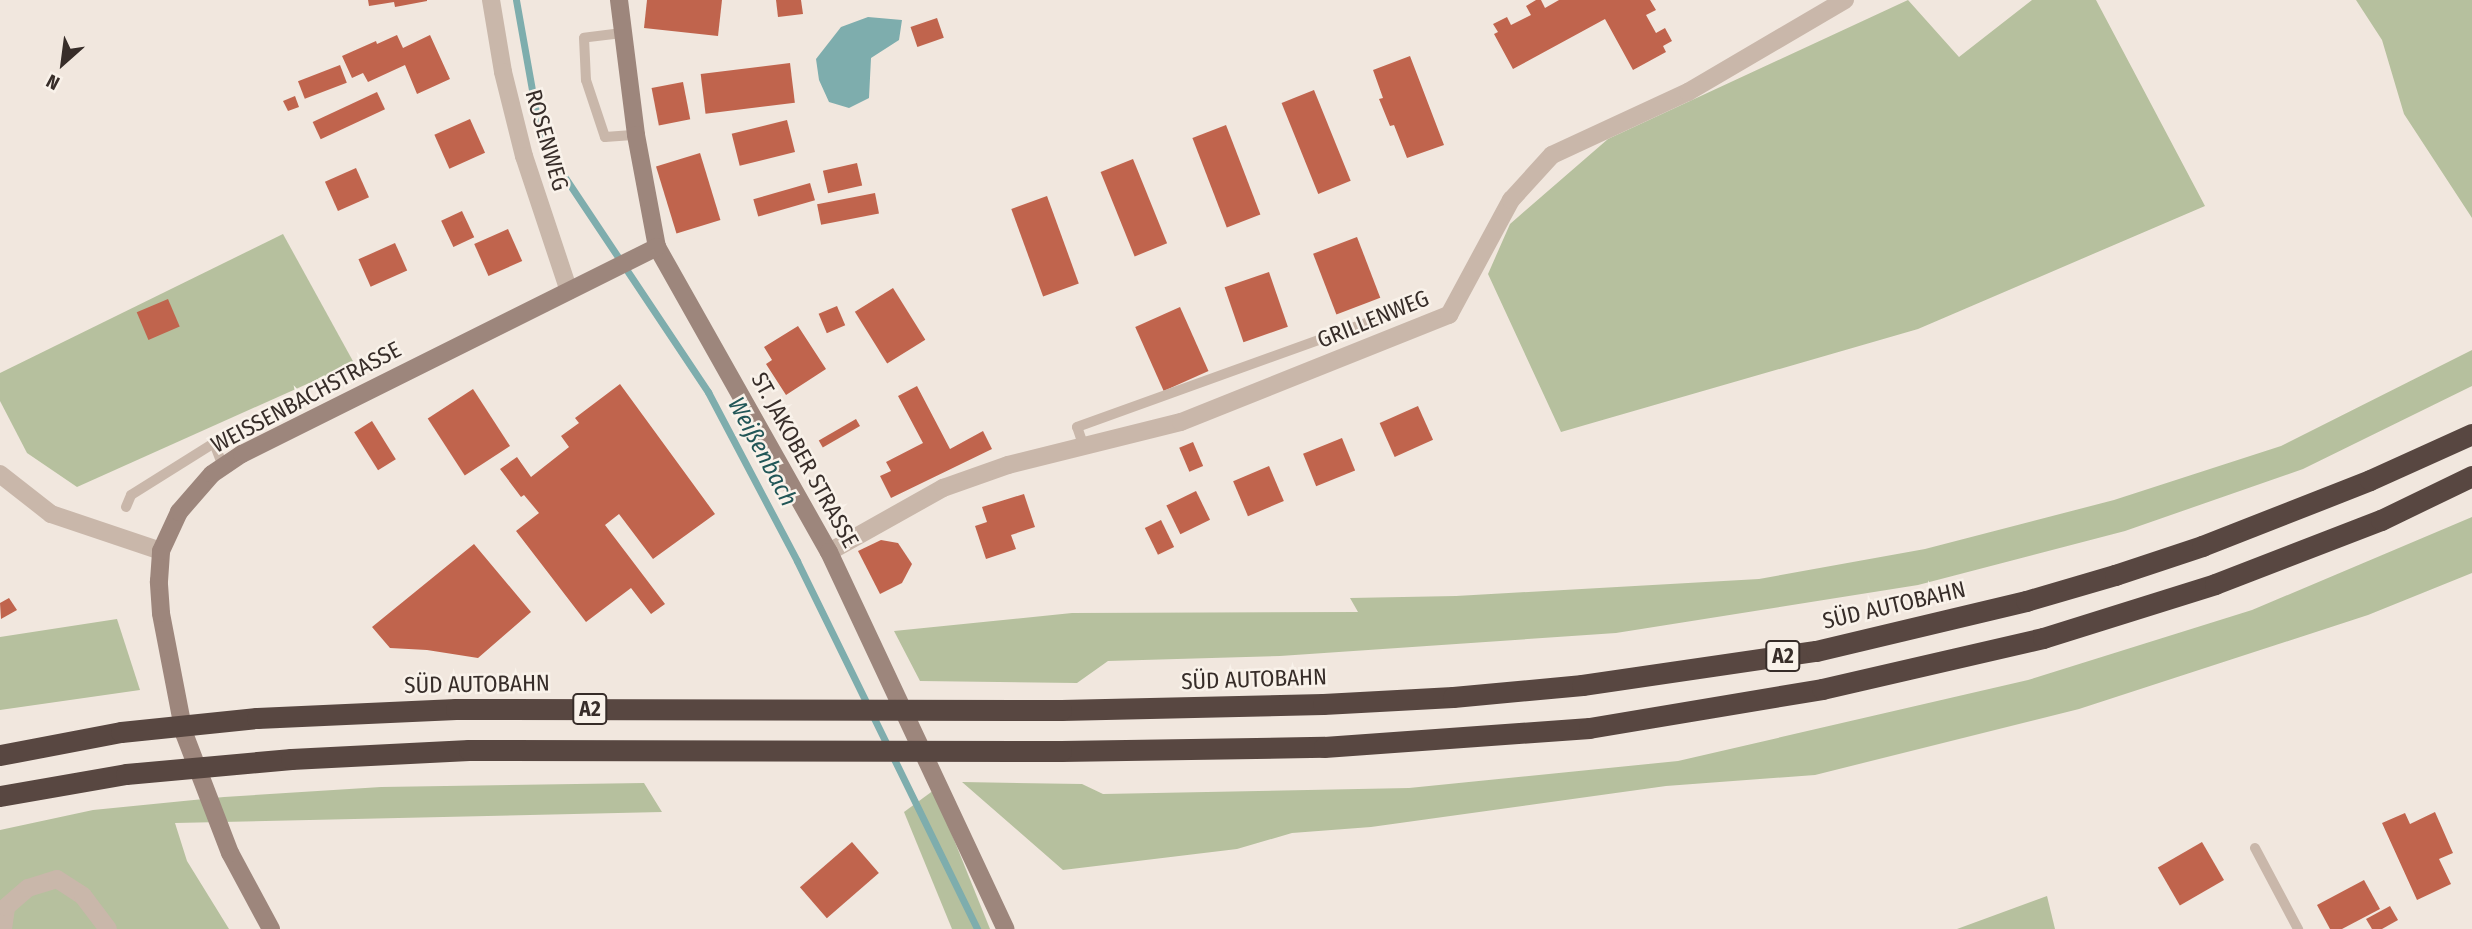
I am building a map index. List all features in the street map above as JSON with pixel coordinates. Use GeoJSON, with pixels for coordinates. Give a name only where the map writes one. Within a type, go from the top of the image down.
{"type":"FeatureCollection","features":[{"type":"Feature","properties":{"kind":"highway","name":"SÜD AUTOBAHN"},"geometry":{"type":"LineString","coordinates":[[0,755],[121,732],[257,718],[456,709],[1060,710],[1323,704],[1453,697],[1595,684],[1816,651],[2026,600],[2115,575],[2202,546],[2370,480],[2472,434]]}},
{"type":"Feature","properties":{"kind":"highway","name":"A2"},"geometry":{"type":"LineString","coordinates":[[0,796],[127,774],[291,759],[469,750],[1061,751],[1324,747],[1589,728],[1822,689],[2043,638],[2215,584],[2381,520],[2472,476]]}},
{"type":"Feature","properties":{"kind":"main road","name":"ST. JAKOBER STRASSE"},"geometry":{"type":"LineString","coordinates":[[620,0],[636,135],[657,247],[829,552],[1006,929]]}},
{"type":"Feature","properties":{"kind":"main road","name":"WEISSENBACHSTRASSE"},"geometry":{"type":"LineString","coordinates":[[271,929],[230,853],[184,733],[161,613],[161,551],[179,512],[194,493],[242,454],[657,247]]}},
{"type":"Feature","properties":{"kind":"street","name":"ROSENWEG"},"geometry":{"type":"LineString","coordinates":[[491,0],[503,72],[524,156],[569,290]]}},
{"type":"Feature","properties":{"kind":"street","name":"GRILLENWEG"},"geometry":{"type":"LineString","coordinates":[[829,552],[943,488],[1008,465],[1181,422],[1449,315],[1511,200],[1552,155],[1688,92],[1845,0]]}},
{"type":"Feature","properties":{"kind":"street"},"geometry":{"type":"LineString","coordinates":[[0,474],[51,514],[161,551]]}},
{"type":"Feature","properties":{"kind":"street"},"geometry":{"type":"LineString","coordinates":[[3,929],[6,907],[28,888],[57,879],[83,896],[107,929]]}},
{"type":"Feature","properties":{"kind":"lane"},"geometry":{"type":"LineString","coordinates":[[622,33],[584,38],[586,80],[605,137],[636,135]]}},
{"type":"Feature","properties":{"kind":"lane"},"geometry":{"type":"LineString","coordinates":[[1084,447],[1077,427],[1411,307]]}},
{"type":"Feature","properties":{"kind":"lane"},"geometry":{"type":"LineString","coordinates":[[126,506],[131,495],[214,443],[223,467]]}},
{"type":"Feature","properties":{"kind":"lane"},"geometry":{"type":"LineString","coordinates":[[2255,848],[2298,929]]}},
{"type":"Feature","properties":{"kind":"green space"},"geometry":{"type":"Polygon","coordinates":[[[1908,0],[1959,57],[2032,0],[2096,0],[2205,206],[1918,329],[1561,432],[1488,274],[1510,224],[1608,139],[1908,0]]]}},
{"type":"Feature","properties":{"kind":"green space"},"geometry":{"type":"Polygon","coordinates":[[[2356,0],[2472,0],[2472,218],[2404,114],[2382,40],[2356,0]]]}},
{"type":"Feature","properties":{"kind":"green space"},"geometry":{"type":"Polygon","coordinates":[[[283,234],[354,363],[77,487],[27,453],[0,401],[0,373],[283,234]]]}},
{"type":"Feature","properties":{"kind":"green space"},"geometry":{"type":"Polygon","coordinates":[[[2472,350],[2472,386],[2303,469],[2125,531],[1918,585],[1616,633],[1280,656],[1108,661],[1077,683],[920,681],[894,631],[1072,613],[1358,612],[1350,598],[1456,596],[1759,579],[1925,549],[2114,500],[2281,446],[2472,350]]]}},
{"type":"Feature","properties":{"kind":"green space"},"geometry":{"type":"Polygon","coordinates":[[[2472,517],[2472,573],[2368,615],[2079,709],[1815,775],[1666,786],[1371,827],[1292,833],[1237,849],[1063,870],[962,782],[1082,784],[1103,794],[1409,788],[1678,761],[2028,680],[2252,610],[2472,517]]]}},
{"type":"Feature","properties":{"kind":"green space"},"geometry":{"type":"Polygon","coordinates":[[[117,619],[140,690],[0,710],[0,637],[117,619]]]}},
{"type":"Feature","properties":{"kind":"green space"},"geometry":{"type":"Polygon","coordinates":[[[644,783],[662,812],[175,823],[187,861],[229,929],[0,929],[0,830],[93,810],[224,797],[381,787],[644,783]]]}},
{"type":"Feature","properties":{"kind":"green space"},"geometry":{"type":"Polygon","coordinates":[[[934,790],[990,929],[952,929],[904,812],[934,790]]]}},
{"type":"Feature","properties":{"kind":"green space"},"geometry":{"type":"Polygon","coordinates":[[[2047,896],[2055,929],[1957,929],[2047,896]]]}},
{"type":"Feature","properties":{"kind":"water"},"geometry":{"type":"Polygon","coordinates":[[[868,17],[902,20],[899,40],[871,58],[869,98],[849,108],[829,102],[819,80],[816,59],[841,27],[868,17]]]}},
{"type":"Feature","properties":{"kind":"building"},"geometry":{"type":"Polygon","coordinates":[[[368,0],[427,1],[395,7],[394,2],[369,6],[368,0]]]}},
{"type":"Feature","properties":{"kind":"building"},"geometry":{"type":"Polygon","coordinates":[[[647,0],[722,0],[718,36],[644,28],[647,0]]]}},
{"type":"Feature","properties":{"kind":"building"},"geometry":{"type":"Polygon","coordinates":[[[776,0],[801,0],[803,14],[778,17],[776,0]]]}},
{"type":"Feature","properties":{"kind":"building"},"geometry":{"type":"Polygon","coordinates":[[[1541,0],[1545,8],[1559,0],[1650,0],[1656,10],[1646,15],[1656,33],[1665,28],[1672,41],[1663,46],[1666,52],[1633,70],[1605,19],[1513,69],[1494,34],[1498,32],[1493,24],[1507,17],[1511,25],[1531,15],[1526,6],[1541,0]]]}},
{"type":"Feature","properties":{"kind":"building"},"geometry":{"type":"Polygon","coordinates":[[[937,18],[944,38],[917,47],[911,27],[937,18]]]}},
{"type":"Feature","properties":{"kind":"building"},"geometry":{"type":"Polygon","coordinates":[[[397,35],[403,48],[430,35],[450,79],[417,94],[405,65],[368,82],[363,73],[352,78],[342,56],[397,35]]]}},
{"type":"Feature","properties":{"kind":"building"},"geometry":{"type":"Polygon","coordinates":[[[1410,56],[1444,145],[1407,158],[1394,125],[1390,126],[1379,99],[1383,98],[1373,70],[1410,56]]]}},
{"type":"Feature","properties":{"kind":"building"},"geometry":{"type":"Polygon","coordinates":[[[790,63],[795,103],[706,114],[701,74],[790,63]]]}},
{"type":"Feature","properties":{"kind":"building"},"geometry":{"type":"Polygon","coordinates":[[[340,65],[347,83],[305,99],[298,81],[340,65]]]}},
{"type":"Feature","properties":{"kind":"building"},"geometry":{"type":"Polygon","coordinates":[[[683,82],[690,119],[659,125],[652,88],[683,82]]]}},
{"type":"Feature","properties":{"kind":"building"},"geometry":{"type":"Polygon","coordinates":[[[1314,90],[1351,181],[1318,194],[1282,103],[1314,90]]]}},
{"type":"Feature","properties":{"kind":"building"},"geometry":{"type":"Polygon","coordinates":[[[377,92],[385,109],[321,139],[313,122],[377,92]]]}},
{"type":"Feature","properties":{"kind":"building"},"geometry":{"type":"Polygon","coordinates":[[[295,96],[299,107],[288,111],[283,101],[295,96]]]}},
{"type":"Feature","properties":{"kind":"building"},"geometry":{"type":"Polygon","coordinates":[[[470,119],[485,153],[449,169],[434,135],[470,119]]]}},
{"type":"Feature","properties":{"kind":"building"},"geometry":{"type":"Polygon","coordinates":[[[787,120],[795,152],[740,166],[732,134],[787,120]]]}},
{"type":"Feature","properties":{"kind":"building"},"geometry":{"type":"Polygon","coordinates":[[[1226,125],[1260,215],[1227,228],[1192,138],[1226,125]]]}},
{"type":"Feature","properties":{"kind":"building"},"geometry":{"type":"Polygon","coordinates":[[[700,153],[720,220],[676,233],[656,166],[700,153]]]}},
{"type":"Feature","properties":{"kind":"building"},"geometry":{"type":"Polygon","coordinates":[[[1133,159],[1167,243],[1135,256],[1101,172],[1133,159]]]}},
{"type":"Feature","properties":{"kind":"building"},"geometry":{"type":"Polygon","coordinates":[[[857,163],[862,185],[828,193],[823,171],[857,163]]]}},
{"type":"Feature","properties":{"kind":"building"},"geometry":{"type":"Polygon","coordinates":[[[356,168],[369,197],[338,211],[325,182],[356,168]]]}},
{"type":"Feature","properties":{"kind":"building"},"geometry":{"type":"Polygon","coordinates":[[[810,183],[815,200],[758,217],[753,199],[810,183]]]}},
{"type":"Feature","properties":{"kind":"building"},"geometry":{"type":"Polygon","coordinates":[[[875,193],[879,214],[821,225],[817,204],[875,193]]]}},
{"type":"Feature","properties":{"kind":"building"},"geometry":{"type":"Polygon","coordinates":[[[1047,196],[1079,283],[1043,296],[1011,209],[1047,196]]]}},
{"type":"Feature","properties":{"kind":"building"},"geometry":{"type":"Polygon","coordinates":[[[462,211],[474,237],[453,247],[441,221],[462,211]]]}},
{"type":"Feature","properties":{"kind":"building"},"geometry":{"type":"Polygon","coordinates":[[[508,229],[522,261],[488,276],[474,244],[508,229]]]}},
{"type":"Feature","properties":{"kind":"building"},"geometry":{"type":"Polygon","coordinates":[[[1357,237],[1380,298],[1336,315],[1313,254],[1357,237]]]}},
{"type":"Feature","properties":{"kind":"building"},"geometry":{"type":"Polygon","coordinates":[[[395,243],[407,270],[371,287],[358,259],[395,243]]]}},
{"type":"Feature","properties":{"kind":"building"},"geometry":{"type":"Polygon","coordinates":[[[1269,272],[1288,327],[1243,342],[1225,287],[1269,272]]]}},
{"type":"Feature","properties":{"kind":"building"},"geometry":{"type":"Polygon","coordinates":[[[893,288],[925,340],[887,364],[855,312],[893,288]]]}},
{"type":"Feature","properties":{"kind":"building"},"geometry":{"type":"Polygon","coordinates":[[[168,299],[180,327],[148,340],[137,312],[168,299]]]}},
{"type":"Feature","properties":{"kind":"building"},"geometry":{"type":"Polygon","coordinates":[[[837,306],[845,325],[827,333],[819,314],[837,306]]]}},
{"type":"Feature","properties":{"kind":"building"},"geometry":{"type":"Polygon","coordinates":[[[1180,307],[1208,371],[1164,391],[1135,327],[1180,307]]]}},
{"type":"Feature","properties":{"kind":"building"},"geometry":{"type":"Polygon","coordinates":[[[798,326],[826,369],[786,395],[766,364],[772,360],[764,347],[798,326]]]}},
{"type":"Feature","properties":{"kind":"building"},"geometry":{"type":"Polygon","coordinates":[[[620,384],[715,514],[653,559],[619,514],[605,525],[665,604],[651,614],[631,588],[586,622],[516,531],[539,513],[524,495],[521,497],[500,469],[517,457],[531,477],[569,447],[561,436],[579,423],[575,418],[620,384]]]}},
{"type":"Feature","properties":{"kind":"building"},"geometry":{"type":"Polygon","coordinates":[[[917,386],[950,449],[983,431],[992,449],[891,498],[880,476],[891,471],[886,462],[923,443],[898,396],[917,386]]]}},
{"type":"Feature","properties":{"kind":"building"},"geometry":{"type":"Polygon","coordinates":[[[473,389],[510,446],[465,475],[428,418],[473,389]]]}},
{"type":"Feature","properties":{"kind":"building"},"geometry":{"type":"Polygon","coordinates":[[[1418,406],[1433,440],[1395,457],[1380,423],[1418,406]]]}},
{"type":"Feature","properties":{"kind":"building"},"geometry":{"type":"Polygon","coordinates":[[[856,419],[860,426],[823,447],[819,440],[856,419]]]}},
{"type":"Feature","properties":{"kind":"building"},"geometry":{"type":"Polygon","coordinates":[[[372,421],[396,459],[378,470],[354,432],[372,421]]]}},
{"type":"Feature","properties":{"kind":"building"},"geometry":{"type":"Polygon","coordinates":[[[1342,438],[1355,470],[1316,486],[1303,454],[1342,438]]]}},
{"type":"Feature","properties":{"kind":"building"},"geometry":{"type":"Polygon","coordinates":[[[1193,442],[1203,466],[1189,472],[1179,448],[1193,442]]]}},
{"type":"Feature","properties":{"kind":"building"},"geometry":{"type":"Polygon","coordinates":[[[1269,466],[1284,501],[1248,516],[1233,481],[1269,466]]]}},
{"type":"Feature","properties":{"kind":"building"},"geometry":{"type":"Polygon","coordinates":[[[1196,491],[1210,520],[1180,534],[1166,505],[1196,491]]]}},
{"type":"Feature","properties":{"kind":"building"},"geometry":{"type":"Polygon","coordinates":[[[1024,494],[1035,527],[1011,535],[1016,549],[986,559],[975,526],[987,522],[982,507],[1024,494]]]}},
{"type":"Feature","properties":{"kind":"building"},"geometry":{"type":"Polygon","coordinates":[[[1161,520],[1174,547],[1158,555],[1145,528],[1161,520]]]}},
{"type":"Feature","properties":{"kind":"building"},"geometry":{"type":"Polygon","coordinates":[[[881,540],[898,543],[912,564],[902,583],[880,594],[858,551],[881,540]]]}},
{"type":"Feature","properties":{"kind":"building"},"geometry":{"type":"Polygon","coordinates":[[[474,544],[531,612],[478,658],[427,650],[390,648],[372,627],[474,544]]]}},
{"type":"Feature","properties":{"kind":"building"},"geometry":{"type":"Polygon","coordinates":[[[9,598],[17,610],[1,619],[0,603],[9,598]]]}},
{"type":"Feature","properties":{"kind":"building"},"geometry":{"type":"Polygon","coordinates":[[[2435,812],[2453,853],[2439,859],[2451,884],[2417,900],[2382,823],[2405,813],[2410,824],[2435,812]]]}},
{"type":"Feature","properties":{"kind":"building"},"geometry":{"type":"Polygon","coordinates":[[[852,842],[879,873],[827,918],[800,887],[852,842]]]}},
{"type":"Feature","properties":{"kind":"building"},"geometry":{"type":"Polygon","coordinates":[[[2202,842],[2224,880],[2180,906],[2158,868],[2202,842]]]}},
{"type":"Feature","properties":{"kind":"building"},"geometry":{"type":"Polygon","coordinates":[[[2364,880],[2380,909],[2342,929],[2330,929],[2317,905],[2364,880]]]}},
{"type":"Feature","properties":{"kind":"building"},"geometry":{"type":"Polygon","coordinates":[[[2390,906],[2398,920],[2382,929],[2372,929],[2366,919],[2390,906]]]}},
{"type":"Feature","properties":{"kind":"waterway","name":"Weißenbach"},"geometry":{"type":"LineString","coordinates":[[516,0],[538,123],[554,161],[708,392],[797,561],[977,929]]}}]}
